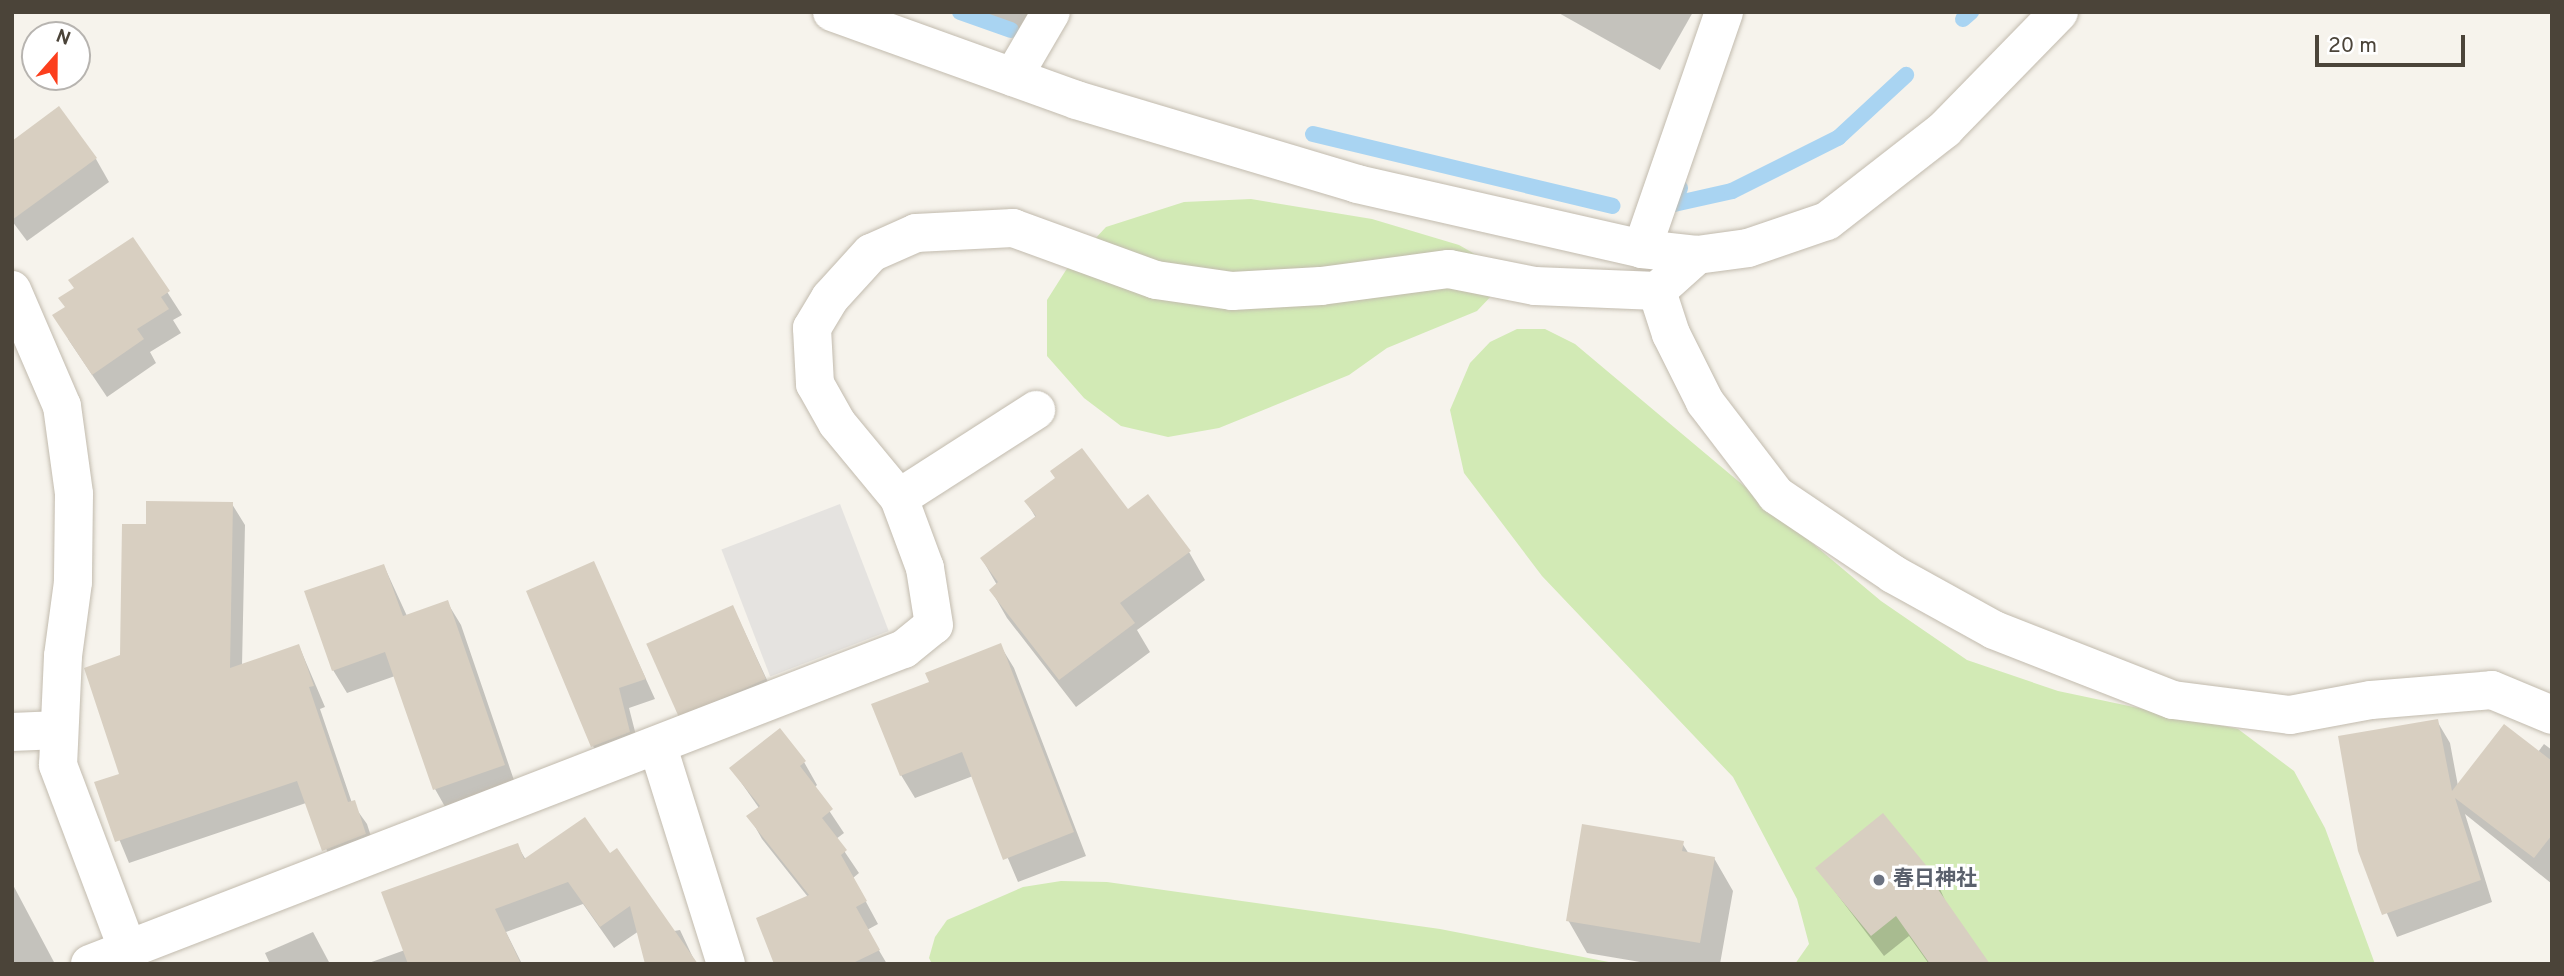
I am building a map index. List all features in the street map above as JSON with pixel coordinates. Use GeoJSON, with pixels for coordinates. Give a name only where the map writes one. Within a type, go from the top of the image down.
{"type":"FeatureCollection","features":[{"type":"Feature","properties":{"kind":"street"},"geometry":{"type":"LineString","coordinates":[[832,12],[909,25],[1013,77],[1357,184],[1642,249],[1697,255],[1748,248],[1827,221],[1945,130],[2059,12]]}},
{"type":"Feature","properties":{"kind":"street"},"geometry":{"type":"LineString","coordinates":[[1013,77],[1051,12]]}},
{"type":"Feature","properties":{"kind":"street"},"geometry":{"type":"LineString","coordinates":[[1642,249],[1724,12]]}},
{"type":"Feature","properties":{"kind":"street"},"geometry":{"type":"LineString","coordinates":[[90,964],[657,747],[904,649],[934,625],[925,568],[899,498],[837,423],[815,384],[812,328],[830,298],[871,253],[916,233],[1013,229],[1156,280],[1232,291],[1321,286],[1448,269],[1535,286],[1657,291],[1697,255]]}},
{"type":"Feature","properties":{"kind":"street"},"geometry":{"type":"LineString","coordinates":[[12,289],[62,406],[74,494],[73,582],[58,765],[128,950]]}},
{"type":"Feature","properties":{"kind":"street"},"geometry":{"type":"LineString","coordinates":[[1657,291],[1671,334],[1705,402],[1776,495],[1893,574],[1994,630],[2173,700],[2290,715],[2371,699],[2492,690],[2552,715]]}},
{"type":"Feature","properties":{"kind":"street"},"geometry":{"type":"LineString","coordinates":[[899,498],[1036,410]]}},
{"type":"Feature","properties":{"kind":"street"},"geometry":{"type":"LineString","coordinates":[[12,732],[59,730]]}},
{"type":"Feature","properties":{"kind":"street"},"geometry":{"type":"LineString","coordinates":[[657,747],[726,964]]}},
{"type":"Feature","properties":{"kind":"green space"},"geometry":{"type":"Polygon","coordinates":[[[1251,199],[1372,219],[1459,245],[1494,265],[1495,292],[1477,311],[1387,348],[1349,375],[1219,428],[1168,437],[1121,426],[1084,398],[1047,356],[1047,300],[1066,270],[1106,227],[1184,202],[1251,199]]]}},
{"type":"Feature","properties":{"kind":"green space"},"geometry":{"type":"Polygon","coordinates":[[[1517,329],[1545,329],[1575,344],[1881,601],[1967,660],[2058,691],[2238,729],[2294,771],[2325,828],[2375,964],[1795,964],[1809,944],[1797,899],[1733,777],[1542,576],[1464,473],[1450,410],[1470,363],[1490,342],[1517,329]]]}},
{"type":"Feature","properties":{"kind":"green space"},"geometry":{"type":"Polygon","coordinates":[[[1061,881],[1107,882],[1440,929],[1619,964],[932,964],[929,958],[935,937],[947,920],[1023,887],[1061,881]]]}},
{"type":"Feature","properties":{"kind":"shaded area"},"geometry":{"type":"Polygon","coordinates":[[[840,504],[889,631],[770,676],[721,550],[840,504]]]}},
{"type":"Feature","properties":{"kind":"building"},"geometry":{"type":"Polygon","coordinates":[[[59,106],[97,158],[12,220],[12,141],[59,106]]]}},
{"type":"Feature","properties":{"kind":"building"},"geometry":{"type":"Polygon","coordinates":[[[133,237],[170,291],[161,297],[169,309],[137,329],[144,339],[92,375],[52,315],[65,307],[58,298],[74,288],[68,280],[133,237]]]}},
{"type":"Feature","properties":{"kind":"building"},"geometry":{"type":"Polygon","coordinates":[[[1082,448],[1128,509],[1148,494],[1191,551],[1120,603],[1135,623],[1059,680],[989,590],[998,582],[980,558],[1036,516],[1024,501],[1055,478],[1050,471],[1082,448]]]}},
{"type":"Feature","properties":{"kind":"building"},"geometry":{"type":"Polygon","coordinates":[[[146,501],[233,502],[230,668],[299,644],[314,686],[309,687],[348,802],[355,800],[366,834],[322,851],[297,781],[115,842],[94,782],[119,774],[84,668],[120,655],[122,524],[146,524],[146,501]]]}},
{"type":"Feature","properties":{"kind":"building"},"geometry":{"type":"Polygon","coordinates":[[[594,561],[646,679],[619,688],[630,732],[591,747],[526,591],[594,561]]]}},
{"type":"Feature","properties":{"kind":"building"},"geometry":{"type":"Polygon","coordinates":[[[384,564],[403,616],[448,600],[505,765],[433,790],[385,652],[332,671],[304,591],[384,564]]]}},
{"type":"Feature","properties":{"kind":"building"},"geometry":{"type":"Polygon","coordinates":[[[733,605],[766,679],[679,718],[646,644],[733,605]]]}},
{"type":"Feature","properties":{"kind":"building"},"geometry":{"type":"Polygon","coordinates":[[[1001,643],[1074,832],[1003,860],[962,752],[900,776],[871,704],[929,682],[925,673],[1001,643]]]}},
{"type":"Feature","properties":{"kind":"building"},"geometry":{"type":"Polygon","coordinates":[[[2438,719],[2452,791],[2504,724],[2552,761],[2552,835],[2534,858],[2455,798],[2481,880],[2382,915],[2358,851],[2338,736],[2438,719]]]}},
{"type":"Feature","properties":{"kind":"building"},"geometry":{"type":"Polygon","coordinates":[[[780,728],[806,761],[800,766],[833,809],[822,818],[847,850],[841,855],[867,901],[856,907],[880,950],[851,964],[774,964],[756,918],[809,895],[746,816],[760,806],[729,768],[780,728]]]}},
{"type":"Feature","properties":{"kind":"building"},"geometry":{"type":"Polygon","coordinates":[[[1883,813],[1939,881],[1935,885],[1990,964],[1930,964],[1896,916],[1871,936],[1815,868],[1883,813]]]}},
{"type":"Feature","properties":{"kind":"building"},"geometry":{"type":"Polygon","coordinates":[[[585,817],[610,853],[617,848],[698,964],[645,964],[630,906],[600,927],[568,882],[495,909],[521,964],[408,964],[381,892],[518,843],[524,859],[585,817]]]}},
{"type":"Feature","properties":{"kind":"building"},"geometry":{"type":"Polygon","coordinates":[[[1582,824],[1684,841],[1682,851],[1715,857],[1700,943],[1566,921],[1582,824]]]}},
{"type":"Feature","properties":{"kind":"waterway"},"geometry":{"type":"LineString","coordinates":[[960,12],[1011,30]]}},
{"type":"Feature","properties":{"kind":"waterway"},"geometry":{"type":"LineString","coordinates":[[1963,19],[1971,12]]}},
{"type":"Feature","properties":{"kind":"waterway"},"geometry":{"type":"LineString","coordinates":[[1680,188],[1674,204],[1732,191],[1838,138],[1906,75]]}},
{"type":"Feature","properties":{"kind":"waterway"},"geometry":{"type":"LineString","coordinates":[[1313,134],[1612,206]]}},
{"type":"Feature","properties":{"kind":"place","name":"春日神社"},"geometry":{"type":"Point","coordinates":[1879,880]}}]}
